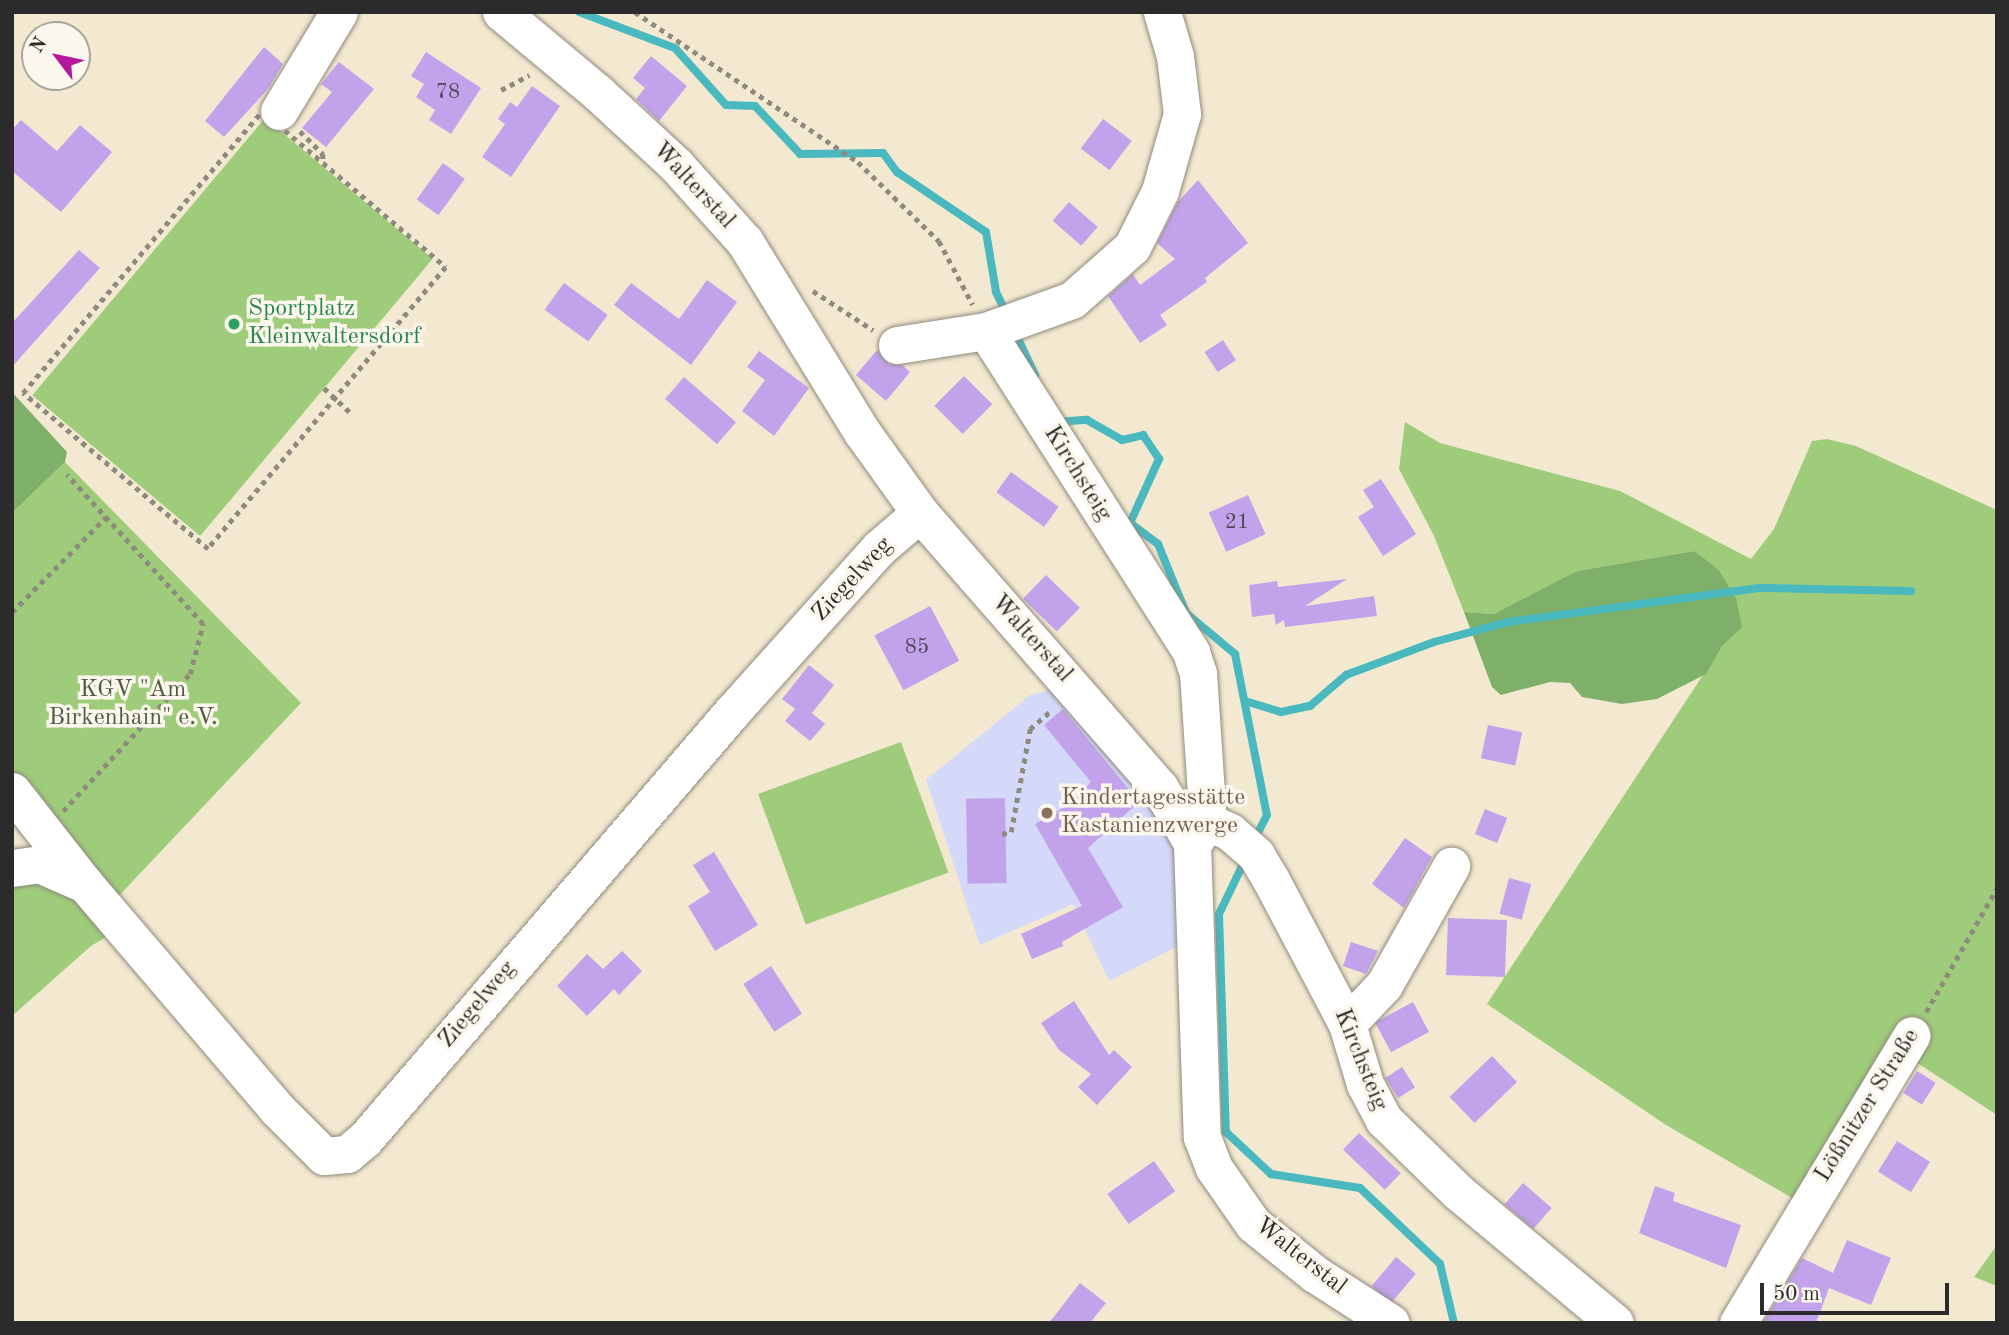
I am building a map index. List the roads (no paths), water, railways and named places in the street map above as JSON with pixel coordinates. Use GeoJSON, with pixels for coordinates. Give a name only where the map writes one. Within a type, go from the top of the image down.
{"type":"FeatureCollection","features":[{"type":"Feature","properties":{"kind":"street"},"geometry":{"type":"LineString","coordinates":[[279,111],[339,12]]}},
{"type":"Feature","properties":{"kind":"street","name":"Walterstal"},"geometry":{"type":"LineString","coordinates":[[501,12],[597,92],[676,165],[746,242],[862,432],[920,513],[1076,689],[1160,789],[1222,838],[1202,1137],[1214,1168],[1253,1224],[1315,1274],[1391,1323]]}},
{"type":"Feature","properties":{"kind":"street"},"geometry":{"type":"LineString","coordinates":[[897,345],[1002,325],[1072,300],[1132,247],[1160,191],[1182,114],[1175,56],[1162,12]]}},
{"type":"Feature","properties":{"kind":"street","name":"Kirchsteig"},"geometry":{"type":"LineString","coordinates":[[1002,325],[1191,652],[1198,673],[1222,838],[1304,937],[1347,1024],[1365,1084],[1384,1120],[1458,1192],[1615,1323]]}},
{"type":"Feature","properties":{"kind":"street","name":"Ziegelweg"},"geometry":{"type":"LineString","coordinates":[[12,868],[39,864],[85,884],[277,1109],[324,1156],[347,1154],[365,1139],[731,713],[879,548],[920,513]]}},
{"type":"Feature","properties":{"kind":"street"},"geometry":{"type":"LineString","coordinates":[[12,791],[46,830],[85,884]]}},
{"type":"Feature","properties":{"kind":"street"},"geometry":{"type":"LineString","coordinates":[[1347,1024],[1384,985],[1451,866]]}},
{"type":"Feature","properties":{"kind":"street","name":"Lößnitzer Straße"},"geometry":{"type":"LineString","coordinates":[[1738,1323],[1912,1035]]}},
{"type":"Feature","properties":{"kind":"waterway"},"geometry":{"type":"LineString","coordinates":[[579,12],[675,48],[726,105],[755,106],[800,154],[883,153],[897,172],[986,232],[996,292],[1007,315]]}},
{"type":"Feature","properties":{"kind":"waterway"},"geometry":{"type":"LineString","coordinates":[[1014,330],[1035,375]]}},
{"type":"Feature","properties":{"kind":"waterway"},"geometry":{"type":"LineString","coordinates":[[1056,422],[1087,420],[1122,440],[1143,435],[1159,459],[1130,523],[1158,544],[1186,613],[1235,654],[1267,815],[1254,840]]}},
{"type":"Feature","properties":{"kind":"waterway"},"geometry":{"type":"LineString","coordinates":[[1245,701],[1281,712],[1310,706],[1346,675],[1434,642],[1508,622],[1761,588],[1911,591]]}},
{"type":"Feature","properties":{"kind":"waterway"},"geometry":{"type":"LineString","coordinates":[[1246,858],[1219,914],[1226,1132],[1271,1174],[1360,1188],[1440,1264],[1454,1323]]}},
{"type":"Feature","properties":{"kind":"place","name":"Sportplatz Kleinwaltersdorf"},"geometry":{"type":"Point","coordinates":[234,324]}},
{"type":"Feature","properties":{"kind":"place","name":"Kindertagesstätte Kastanienzwerge"},"geometry":{"type":"Point","coordinates":[1047,813]}},
{"type":"Feature","properties":{"kind":"park label","name":"KGV \"Am Birkenhain\" e.V."},"geometry":{"type":"Point","coordinates":[133,705]}}]}
